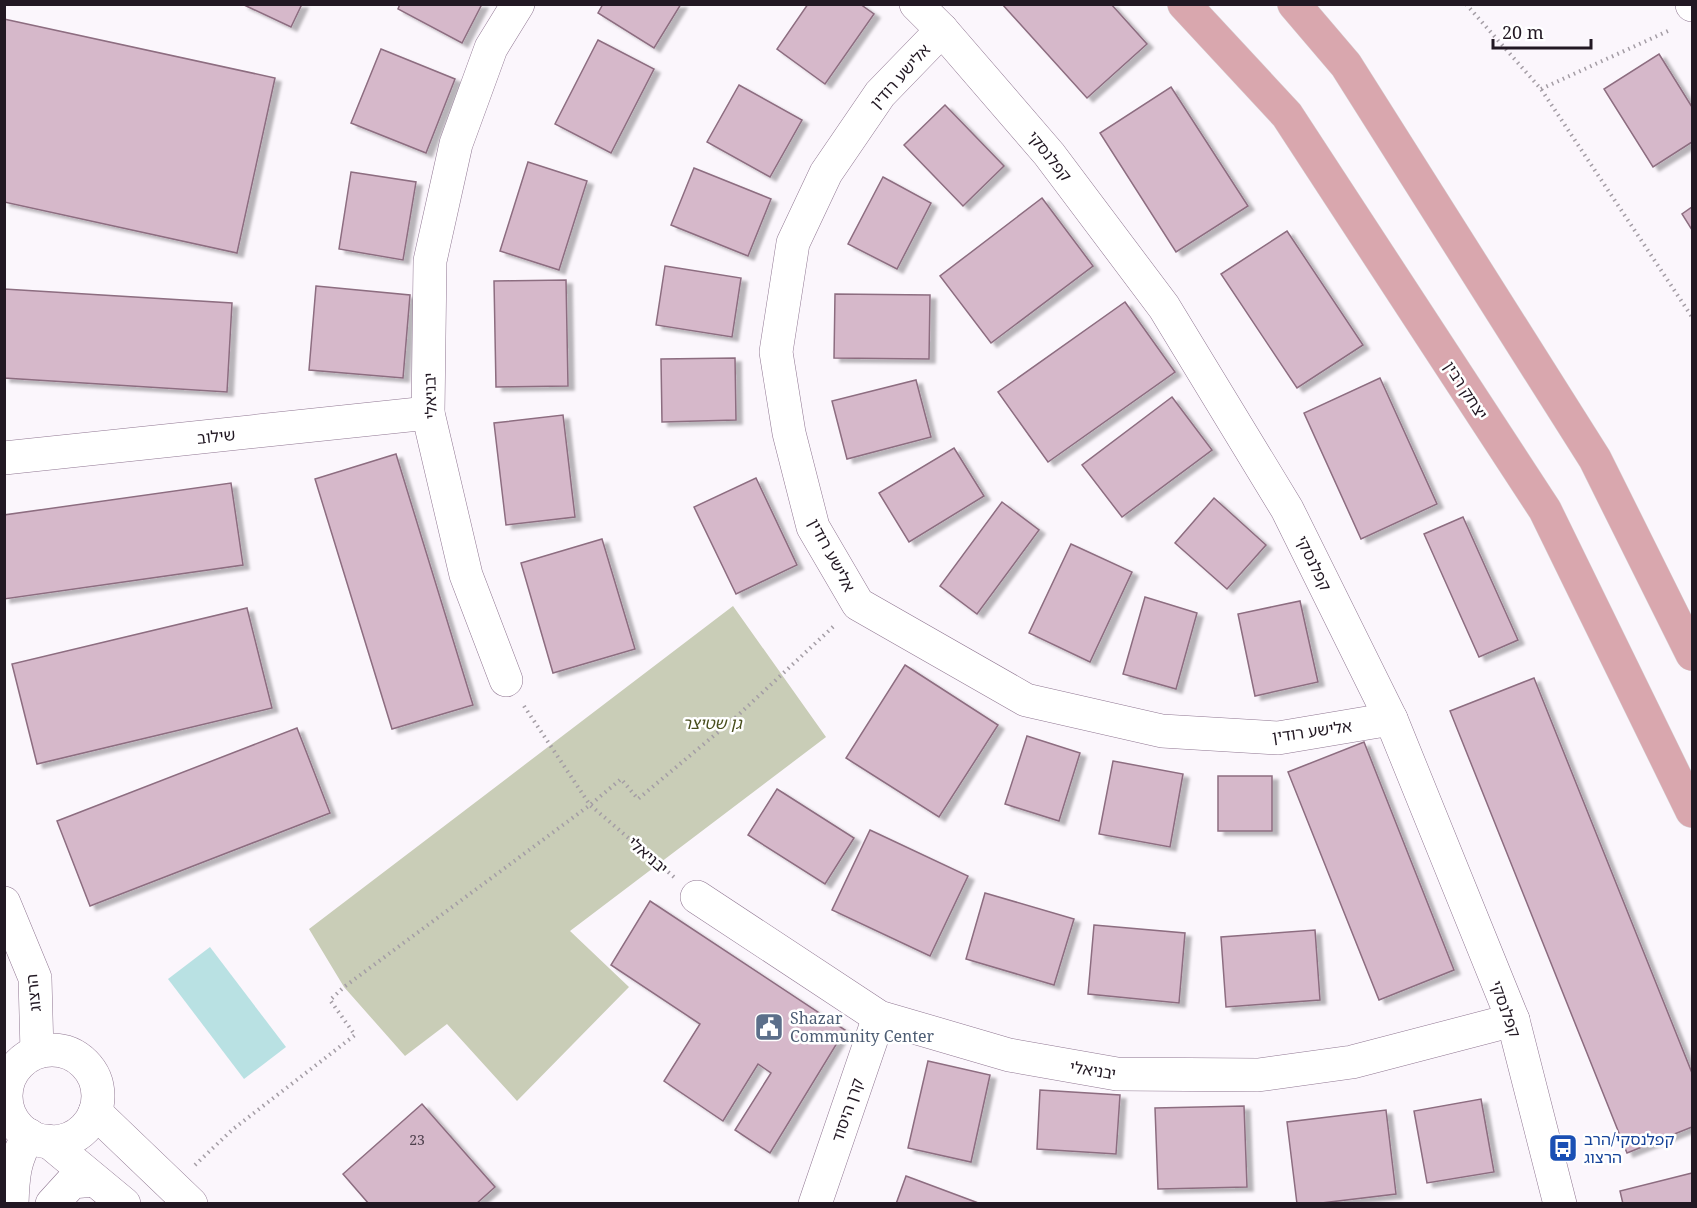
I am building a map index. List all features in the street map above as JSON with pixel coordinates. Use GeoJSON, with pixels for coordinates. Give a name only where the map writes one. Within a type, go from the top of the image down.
{"type":"FeatureCollection","features":[{"type":"Feature","properties":{"kind":"main road","name":"יצחק רבין"},"geometry":{"type":"LineString","coordinates":[[1184,4],[1287,115],[1545,510],[1692,811]]}},
{"type":"Feature","properties":{"kind":"main road"},"geometry":{"type":"LineString","coordinates":[[1294,4],[1346,65],[1595,459],[1692,654]]}},
{"type":"Feature","properties":{"kind":"street","name":"יבניאלי"},"geometry":{"type":"LineString","coordinates":[[506,680],[466,575],[428,413],[430,261],[456,144],[491,48],[518,4]]}},
{"type":"Feature","properties":{"kind":"street","name":"קפלנסקי"},"geometry":{"type":"LineString","coordinates":[[916,4],[942,30],[1049,154],[1164,307],[1287,509],[1391,719],[1513,1020],[1560,1203]]}},
{"type":"Feature","properties":{"kind":"street","name":"אלישע רודין"},"geometry":{"type":"LineString","coordinates":[[942,30],[880,94],[826,173],[792,243],[776,352],[789,432],[813,527],[858,604],[1026,700],[1162,731],[1278,738],[1391,719]]}},
{"type":"Feature","properties":{"kind":"street","name":"שילוב"},"geometry":{"type":"LineString","coordinates":[[4,458],[428,413]]}},
{"type":"Feature","properties":{"kind":"street","name":"יבניאלי"},"geometry":{"type":"LineString","coordinates":[[697,897],[879,1017],[1009,1055],[1117,1074],[1258,1075],[1352,1062],[1513,1020]]}},
{"type":"Feature","properties":{"kind":"street","name":"הרצוג"},"geometry":{"type":"LineString","coordinates":[[4,903],[35,978],[22,1054]]}},
{"type":"Feature","properties":{"kind":"street","name":"קרן היסוד"},"geometry":{"type":"LineString","coordinates":[[815,1203],[879,1017]]}},
{"type":"Feature","properties":{"kind":"street"},"geometry":{"type":"LineString","coordinates":[[10,1187],[20,1151],[39,1138],[63,1140],[77,1135],[88,1125],[95,1112],[98,1098],[96,1083],[90,1070],[80,1059],[66,1052],[52,1050],[22,1054],[7,1085],[5,1100],[10,1114],[18,1127],[39,1138],[123,1203]]}},
{"type":"Feature","properties":{"kind":"street"},"geometry":{"type":"LineString","coordinates":[[95,1112],[181,1195]]}},
{"type":"Feature","properties":{"kind":"street"},"geometry":{"type":"LineString","coordinates":[[52,1203],[72,1182],[94,1180]]}},
{"type":"Feature","properties":{"kind":"path"},"geometry":{"type":"LineString","coordinates":[[1466,4],[1541,89],[1692,317]]}},
{"type":"Feature","properties":{"kind":"path"},"geometry":{"type":"LineString","coordinates":[[1541,89],[1671,29]]}},
{"type":"Feature","properties":{"kind":"path"},"geometry":{"type":"LineString","coordinates":[[181,1195],[232,1130],[355,1035],[330,1000],[337,993],[590,805],[621,779],[638,799],[735,718],[858,604]]}},
{"type":"Feature","properties":{"kind":"path","name":"יבניאלי"},"geometry":{"type":"LineString","coordinates":[[506,680],[590,805],[697,897]]}},
{"type":"Feature","properties":{"kind":"green space","name":"גן שטיצר"},"geometry":{"type":"Polygon","coordinates":[[[733,606],[826,737],[570,931],[629,987],[517,1101],[447,1024],[405,1056],[344,987],[309,929],[733,606]]]}},
{"type":"Feature","properties":{"kind":"water"},"geometry":{"type":"Polygon","coordinates":[[[210,947],[286,1047],[244,1079],[168,979],[210,947]]]}},
{"type":"Feature","properties":{"kind":"building"},"geometry":{"type":"Polygon","coordinates":[[[242,4],[302,4],[291,27],[242,4]]]}},
{"type":"Feature","properties":{"kind":"building"},"geometry":{"type":"Polygon","coordinates":[[[400,4],[482,4],[462,43],[398,9],[400,4]]]}},
{"type":"Feature","properties":{"kind":"building"},"geometry":{"type":"Polygon","coordinates":[[[603,4],[681,4],[654,48],[598,13],[603,4]]]}},
{"type":"Feature","properties":{"kind":"building"},"geometry":{"type":"Polygon","coordinates":[[[808,4],[860,4],[874,14],[825,84],[777,49],[808,4]]]}},
{"type":"Feature","properties":{"kind":"building"},"geometry":{"type":"Polygon","coordinates":[[[1002,4],[1111,4],[1147,44],[1087,98],[1002,4]]]}},
{"type":"Feature","properties":{"kind":"building"},"geometry":{"type":"Polygon","coordinates":[[[4,19],[275,78],[237,253],[4,202],[4,19]]]}},
{"type":"Feature","properties":{"kind":"building"},"geometry":{"type":"Polygon","coordinates":[[[598,40],[654,69],[611,153],[555,124],[598,40]]]}},
{"type":"Feature","properties":{"kind":"building"},"geometry":{"type":"Polygon","coordinates":[[[381,49],[455,79],[426,153],[351,123],[381,49]]]}},
{"type":"Feature","properties":{"kind":"building"},"geometry":{"type":"Polygon","coordinates":[[[1659,54],[1692,107],[1692,142],[1653,167],[1604,89],[1659,54]]]}},
{"type":"Feature","properties":{"kind":"building"},"geometry":{"type":"Polygon","coordinates":[[[739,85],[802,120],[770,177],[707,142],[739,85]]]}},
{"type":"Feature","properties":{"kind":"building"},"geometry":{"type":"Polygon","coordinates":[[[1171,87],[1248,206],[1176,252],[1100,133],[1171,87]]]}},
{"type":"Feature","properties":{"kind":"building"},"geometry":{"type":"Polygon","coordinates":[[[945,105],[1004,166],[963,206],[904,145],[945,105]]]}},
{"type":"Feature","properties":{"kind":"building"},"geometry":{"type":"Polygon","coordinates":[[[528,162],[587,181],[559,270],[500,251],[528,162]]]}},
{"type":"Feature","properties":{"kind":"building"},"geometry":{"type":"Polygon","coordinates":[[[694,168],[771,199],[748,256],[671,225],[694,168]]]}},
{"type":"Feature","properties":{"kind":"building"},"geometry":{"type":"Polygon","coordinates":[[[351,172],[416,182],[403,260],[339,249],[351,172]]]}},
{"type":"Feature","properties":{"kind":"building"},"geometry":{"type":"Polygon","coordinates":[[[883,177],[931,203],[897,269],[848,244],[883,177]]]}},
{"type":"Feature","properties":{"kind":"building"},"geometry":{"type":"Polygon","coordinates":[[[1042,198],[1093,266],[991,343],[940,276],[1042,198]]]}},
{"type":"Feature","properties":{"kind":"building"},"geometry":{"type":"Polygon","coordinates":[[[1692,207],[1692,230],[1682,214],[1692,207]]]}},
{"type":"Feature","properties":{"kind":"building"},"geometry":{"type":"Polygon","coordinates":[[[1287,231],[1363,345],[1297,388],[1221,274],[1287,231]]]}},
{"type":"Feature","properties":{"kind":"building"},"geometry":{"type":"Polygon","coordinates":[[[665,266],[741,278],[732,337],[656,325],[665,266]]]}},
{"type":"Feature","properties":{"kind":"building"},"geometry":{"type":"Polygon","coordinates":[[[566,280],[568,386],[496,387],[494,281],[566,280]]]}},
{"type":"Feature","properties":{"kind":"building"},"geometry":{"type":"Polygon","coordinates":[[[316,286],[410,295],[403,378],[309,370],[316,286]]]}},
{"type":"Feature","properties":{"kind":"building"},"geometry":{"type":"Polygon","coordinates":[[[4,289],[232,303],[227,392],[4,378],[4,289]]]}},
{"type":"Feature","properties":{"kind":"building"},"geometry":{"type":"Polygon","coordinates":[[[835,294],[930,295],[929,359],[834,358],[835,294]]]}},
{"type":"Feature","properties":{"kind":"building"},"geometry":{"type":"Polygon","coordinates":[[[1125,302],[1175,372],[1048,462],[998,392],[1125,302]]]}},
{"type":"Feature","properties":{"kind":"building"},"geometry":{"type":"Polygon","coordinates":[[[735,358],[736,420],[662,422],[661,359],[735,358]]]}},
{"type":"Feature","properties":{"kind":"building"},"geometry":{"type":"Polygon","coordinates":[[[1380,378],[1437,504],[1361,539],[1304,413],[1380,378]]]}},
{"type":"Feature","properties":{"kind":"building"},"geometry":{"type":"Polygon","coordinates":[[[916,380],[931,437],[847,459],[832,401],[916,380]]]}},
{"type":"Feature","properties":{"kind":"building"},"geometry":{"type":"Polygon","coordinates":[[[1172,397],[1212,450],[1122,517],[1082,465],[1172,397]]]}},
{"type":"Feature","properties":{"kind":"building"},"geometry":{"type":"Polygon","coordinates":[[[563,415],[575,517],[506,525],[494,423],[563,415]]]}},
{"type":"Feature","properties":{"kind":"building"},"geometry":{"type":"Polygon","coordinates":[[[954,448],[984,496],[909,542],[879,493],[954,448]]]}},
{"type":"Feature","properties":{"kind":"building"},"geometry":{"type":"Polygon","coordinates":[[[396,454],[473,705],[392,729],[315,479],[396,454]]]}},
{"type":"Feature","properties":{"kind":"building"},"geometry":{"type":"Polygon","coordinates":[[[756,478],[797,565],[736,594],[694,507],[756,478]]]}},
{"type":"Feature","properties":{"kind":"building"},"geometry":{"type":"Polygon","coordinates":[[[231,483],[243,565],[4,599],[4,515],[231,483]]]}},
{"type":"Feature","properties":{"kind":"building"},"geometry":{"type":"Polygon","coordinates":[[[1214,498],[1266,545],[1227,589],[1175,543],[1214,498]]]}},
{"type":"Feature","properties":{"kind":"building"},"geometry":{"type":"Polygon","coordinates":[[[1002,502],[1039,530],[977,614],[940,586],[1002,502]]]}},
{"type":"Feature","properties":{"kind":"building"},"geometry":{"type":"Polygon","coordinates":[[[1463,517],[1518,640],[1479,657],[1424,534],[1463,517]]]}},
{"type":"Feature","properties":{"kind":"building"},"geometry":{"type":"Polygon","coordinates":[[[602,539],[635,649],[553,673],[521,563],[602,539]]]}},
{"type":"Feature","properties":{"kind":"building"},"geometry":{"type":"Polygon","coordinates":[[[1071,544],[1132,572],[1090,662],[1029,633],[1071,544]]]}},
{"type":"Feature","properties":{"kind":"building"},"geometry":{"type":"Polygon","coordinates":[[[1145,597],[1197,613],[1176,689],[1123,674],[1145,597]]]}},
{"type":"Feature","properties":{"kind":"building"},"geometry":{"type":"Polygon","coordinates":[[[1300,601],[1318,682],[1255,696],[1238,614],[1300,601]]]}},
{"type":"Feature","properties":{"kind":"building"},"geometry":{"type":"Polygon","coordinates":[[[247,608],[272,708],[37,764],[12,664],[247,608]]]}},
{"type":"Feature","properties":{"kind":"building"},"geometry":{"type":"Polygon","coordinates":[[[905,665],[998,725],[939,817],[846,758],[905,665]]]}},
{"type":"Feature","properties":{"kind":"building"},"geometry":{"type":"Polygon","coordinates":[[[1534,678],[1692,1073],[1692,1127],[1627,1153],[1450,711],[1534,678]]]}},
{"type":"Feature","properties":{"kind":"building"},"geometry":{"type":"Polygon","coordinates":[[[297,728],[330,813],[90,906],[57,821],[297,728]]]}},
{"type":"Feature","properties":{"kind":"building"},"geometry":{"type":"Polygon","coordinates":[[[1027,736],[1080,753],[1059,821],[1005,804],[1027,736]]]}},
{"type":"Feature","properties":{"kind":"building"},"geometry":{"type":"Polygon","coordinates":[[[1364,742],[1454,970],[1379,1000],[1288,772],[1364,742]]]}},
{"type":"Feature","properties":{"kind":"building"},"geometry":{"type":"Polygon","coordinates":[[[1113,761],[1183,774],[1170,847],[1099,834],[1113,761]]]}},
{"type":"Feature","properties":{"kind":"building"},"geometry":{"type":"Polygon","coordinates":[[[1218,776],[1272,776],[1272,831],[1218,831],[1218,776]]]}},
{"type":"Feature","properties":{"kind":"building"},"geometry":{"type":"Polygon","coordinates":[[[777,789],[854,838],[825,884],[748,835],[777,789]]]}},
{"type":"Feature","properties":{"kind":"building"},"geometry":{"type":"Polygon","coordinates":[[[870,830],[968,876],[930,956],[832,910],[870,830]]]}},
{"type":"Feature","properties":{"kind":"building"},"geometry":{"type":"Polygon","coordinates":[[[985,893],[1074,919],[1054,985],[966,959],[985,893]]]}},
{"type":"Feature","properties":{"kind":"building","name":"Shazar Community Center"},"geometry":{"type":"Polygon","coordinates":[[[650,901],[845,1030],[770,1153],[735,1130],[771,1073],[758,1064],[723,1121],[664,1081],[700,1024],[611,965],[650,901]]]}},
{"type":"Feature","properties":{"kind":"building"},"geometry":{"type":"Polygon","coordinates":[[[1094,925],[1185,933],[1179,1003],[1088,994],[1094,925]]]}},
{"type":"Feature","properties":{"kind":"building"},"geometry":{"type":"Polygon","coordinates":[[[1315,930],[1320,1000],[1226,1007],[1221,937],[1315,930]]]}},
{"type":"Feature","properties":{"kind":"building"},"geometry":{"type":"Polygon","coordinates":[[[928,1061],[990,1075],[971,1162],[908,1148],[928,1061]]]}},
{"type":"Feature","properties":{"kind":"building"},"geometry":{"type":"Polygon","coordinates":[[[1040,1090],[1120,1095],[1116,1154],[1037,1149],[1040,1090]]]}},
{"type":"Feature","properties":{"kind":"building"},"geometry":{"type":"Polygon","coordinates":[[[1481,1099],[1494,1172],[1427,1183],[1414,1111],[1481,1099]]]}},
{"type":"Feature","properties":{"kind":"building"},"geometry":{"type":"Polygon","coordinates":[[[422,1104],[495,1187],[476,1204],[369,1204],[343,1174],[422,1104]]]}},
{"type":"Feature","properties":{"kind":"building"},"geometry":{"type":"Polygon","coordinates":[[[1244,1106],[1247,1187],[1158,1189],[1155,1108],[1244,1106]]]}},
{"type":"Feature","properties":{"kind":"building"},"geometry":{"type":"Polygon","coordinates":[[[1386,1110],[1396,1194],[1297,1204],[1287,1122],[1386,1110]]]}},
{"type":"Feature","properties":{"kind":"building"},"geometry":{"type":"Polygon","coordinates":[[[1692,1173],[1692,1204],[1623,1204],[1620,1191],[1692,1173]]]}},
{"type":"Feature","properties":{"kind":"building"},"geometry":{"type":"Polygon","coordinates":[[[906,1176],[981,1204],[896,1204],[906,1176]]]}},
{"type":"Feature","properties":{"kind":"place","name":"Shazar Community Center"},"geometry":{"type":"Point","coordinates":[769,1027]}},
{"type":"Feature","properties":{"kind":"place","name":"קפלנסקי/הרב הרצוג"},"geometry":{"type":"Point","coordinates":[1563,1148]}}]}
